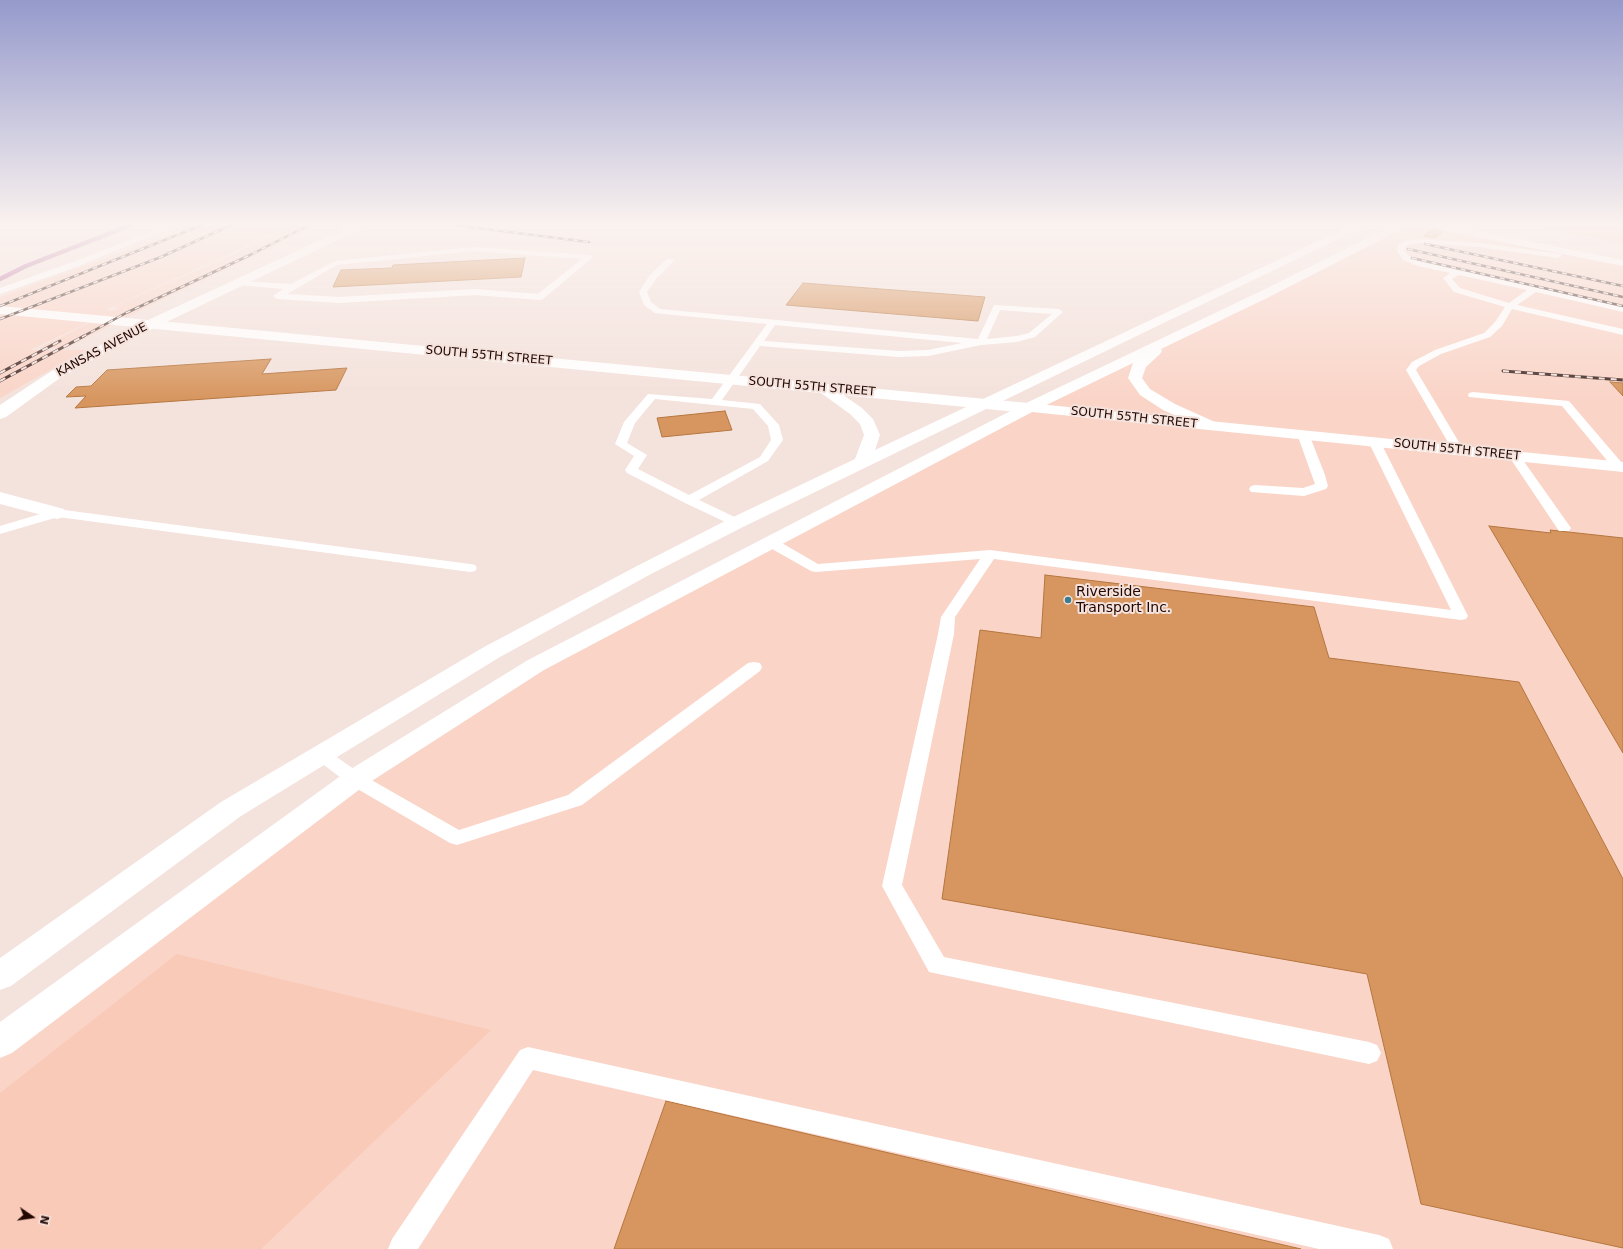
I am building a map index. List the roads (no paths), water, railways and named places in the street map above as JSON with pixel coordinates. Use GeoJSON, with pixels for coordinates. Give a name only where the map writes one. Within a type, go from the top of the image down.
{"type":"FeatureCollection","features":[{"type":"Feature","properties":{"kind":"main road","name":"KANSAS AVENUE"},"geometry":{"type":"LineString","coordinates":[[0,414],[55,375],[153,323],[238,283]]}},
{"type":"Feature","properties":{"kind":"main road"},"geometry":{"type":"LineString","coordinates":[[0,976],[231,809],[492,652],[644,570],[736,523],[1235,283]]}},
{"type":"Feature","properties":{"kind":"main road"},"geometry":{"type":"LineString","coordinates":[[0,1042],[355,779],[536,665],[1028,408],[1285,283]]}},
{"type":"Feature","properties":{"kind":"main road","name":"SOUTH 55TH STREET"},"geometry":{"type":"LineString","coordinates":[[0,310],[822,387],[1620,466]]}},
{"type":"Feature","properties":{"kind":"main road"},"geometry":{"type":"LineString","coordinates":[[1167,341],[1139,365],[1135,378],[1145,392],[1170,407],[1209,425]]}},
{"type":"Feature","properties":{"kind":"main road"},"geometry":{"type":"LineString","coordinates":[[822,387],[856,411],[867,422],[872,435],[862,463]]}},
{"type":"Feature","properties":{"kind":"main road"},"geometry":{"type":"LineString","coordinates":[[0,498],[57,513]]}},
{"type":"Feature","properties":{"kind":"lane"},"geometry":{"type":"LineString","coordinates":[[0,291],[22,283]]}},
{"type":"Feature","properties":{"kind":"lane"},"geometry":{"type":"LineString","coordinates":[[243,283],[292,287]]}},
{"type":"Feature","properties":{"kind":"lane"},"geometry":{"type":"LineString","coordinates":[[299,283],[277,296],[339,300],[475,292],[540,297],[557,283]]}},
{"type":"Feature","properties":{"kind":"lane"},"geometry":{"type":"LineString","coordinates":[[649,283],[643,292],[647,303],[658,311],[981,342]]}},
{"type":"Feature","properties":{"kind":"lane"},"geometry":{"type":"LineString","coordinates":[[1451,283],[1457,290],[1510,306],[1623,332]]}},
{"type":"Feature","properties":{"kind":"lane"},"geometry":{"type":"LineString","coordinates":[[1513,283],[1623,308]]}},
{"type":"Feature","properties":{"kind":"lane"},"geometry":{"type":"LineString","coordinates":[[1457,449],[1411,370],[1415,364],[1438,352],[1487,335],[1499,324],[1510,306],[1536,288]]}},
{"type":"Feature","properties":{"kind":"lane"},"geometry":{"type":"LineString","coordinates":[[757,343],[899,354],[928,353],[981,342],[1017,339],[1032,334],[1044,326],[1059,312],[997,307],[981,342]]}},
{"type":"Feature","properties":{"kind":"lane"},"geometry":{"type":"LineString","coordinates":[[715,402],[773,322]]}},
{"type":"Feature","properties":{"kind":"lane"},"geometry":{"type":"LineString","coordinates":[[1473,395],[1565,403],[1620,466]]}},
{"type":"Feature","properties":{"kind":"lane"},"geometry":{"type":"LineString","coordinates":[[688,500],[764,459],[778,440],[773,425],[756,406],[652,396],[630,422],[621,444],[641,456],[631,470],[688,500],[736,523]]}},
{"type":"Feature","properties":{"kind":"lane"},"geometry":{"type":"LineString","coordinates":[[1256,489],[1304,492],[1322,486],[1303,434]]}},
{"type":"Feature","properties":{"kind":"lane"},"geometry":{"type":"LineString","coordinates":[[770,542],[816,568],[990,554],[1461,616],[1374,441]]}},
{"type":"Feature","properties":{"kind":"lane"},"geometry":{"type":"LineString","coordinates":[[1514,455],[1564,528]]}},
{"type":"Feature","properties":{"kind":"lane"},"geometry":{"type":"LineString","coordinates":[[0,530],[57,513],[470,568]]}},
{"type":"Feature","properties":{"kind":"lane"},"geometry":{"type":"LineString","coordinates":[[990,554],[948,617],[946,634],[892,886],[938,965],[1369,1053]]}},
{"type":"Feature","properties":{"kind":"lane"},"geometry":{"type":"LineString","coordinates":[[322,755],[355,779],[456,838],[575,800],[754,667]]}},
{"type":"Feature","properties":{"kind":"lane"},"geometry":{"type":"LineString","coordinates":[[402,1249],[528,1058],[1379,1249]]}},
{"type":"Feature","properties":{"kind":"railway"},"geometry":{"type":"LineString","coordinates":[[0,306],[57,283]]}},
{"type":"Feature","properties":{"kind":"railway"},"geometry":{"type":"LineString","coordinates":[[0,319],[93,283]]}},
{"type":"Feature","properties":{"kind":"railway"},"geometry":{"type":"LineString","coordinates":[[82,337],[126,313],[190,283]]}},
{"type":"Feature","properties":{"kind":"railway"},"geometry":{"type":"LineString","coordinates":[[1523,283],[1623,306]]}},
{"type":"Feature","properties":{"kind":"railway"},"geometry":{"type":"LineString","coordinates":[[1562,283],[1623,297]]}},
{"type":"Feature","properties":{"kind":"railway"},"geometry":{"type":"LineString","coordinates":[[1610,283],[1623,286]]}},
{"type":"Feature","properties":{"kind":"railway"},"geometry":{"type":"LineString","coordinates":[[0,381],[84,336]]}},
{"type":"Feature","properties":{"kind":"railway"},"geometry":{"type":"LineString","coordinates":[[0,373],[60,341]]}},
{"type":"Feature","properties":{"kind":"railway"},"geometry":{"type":"LineString","coordinates":[[1503,371],[1623,380]]}},
{"type":"Feature","properties":{"kind":"place","name":"Riverside Transport Inc."},"geometry":{"type":"Point","coordinates":[1068,600]}}]}
